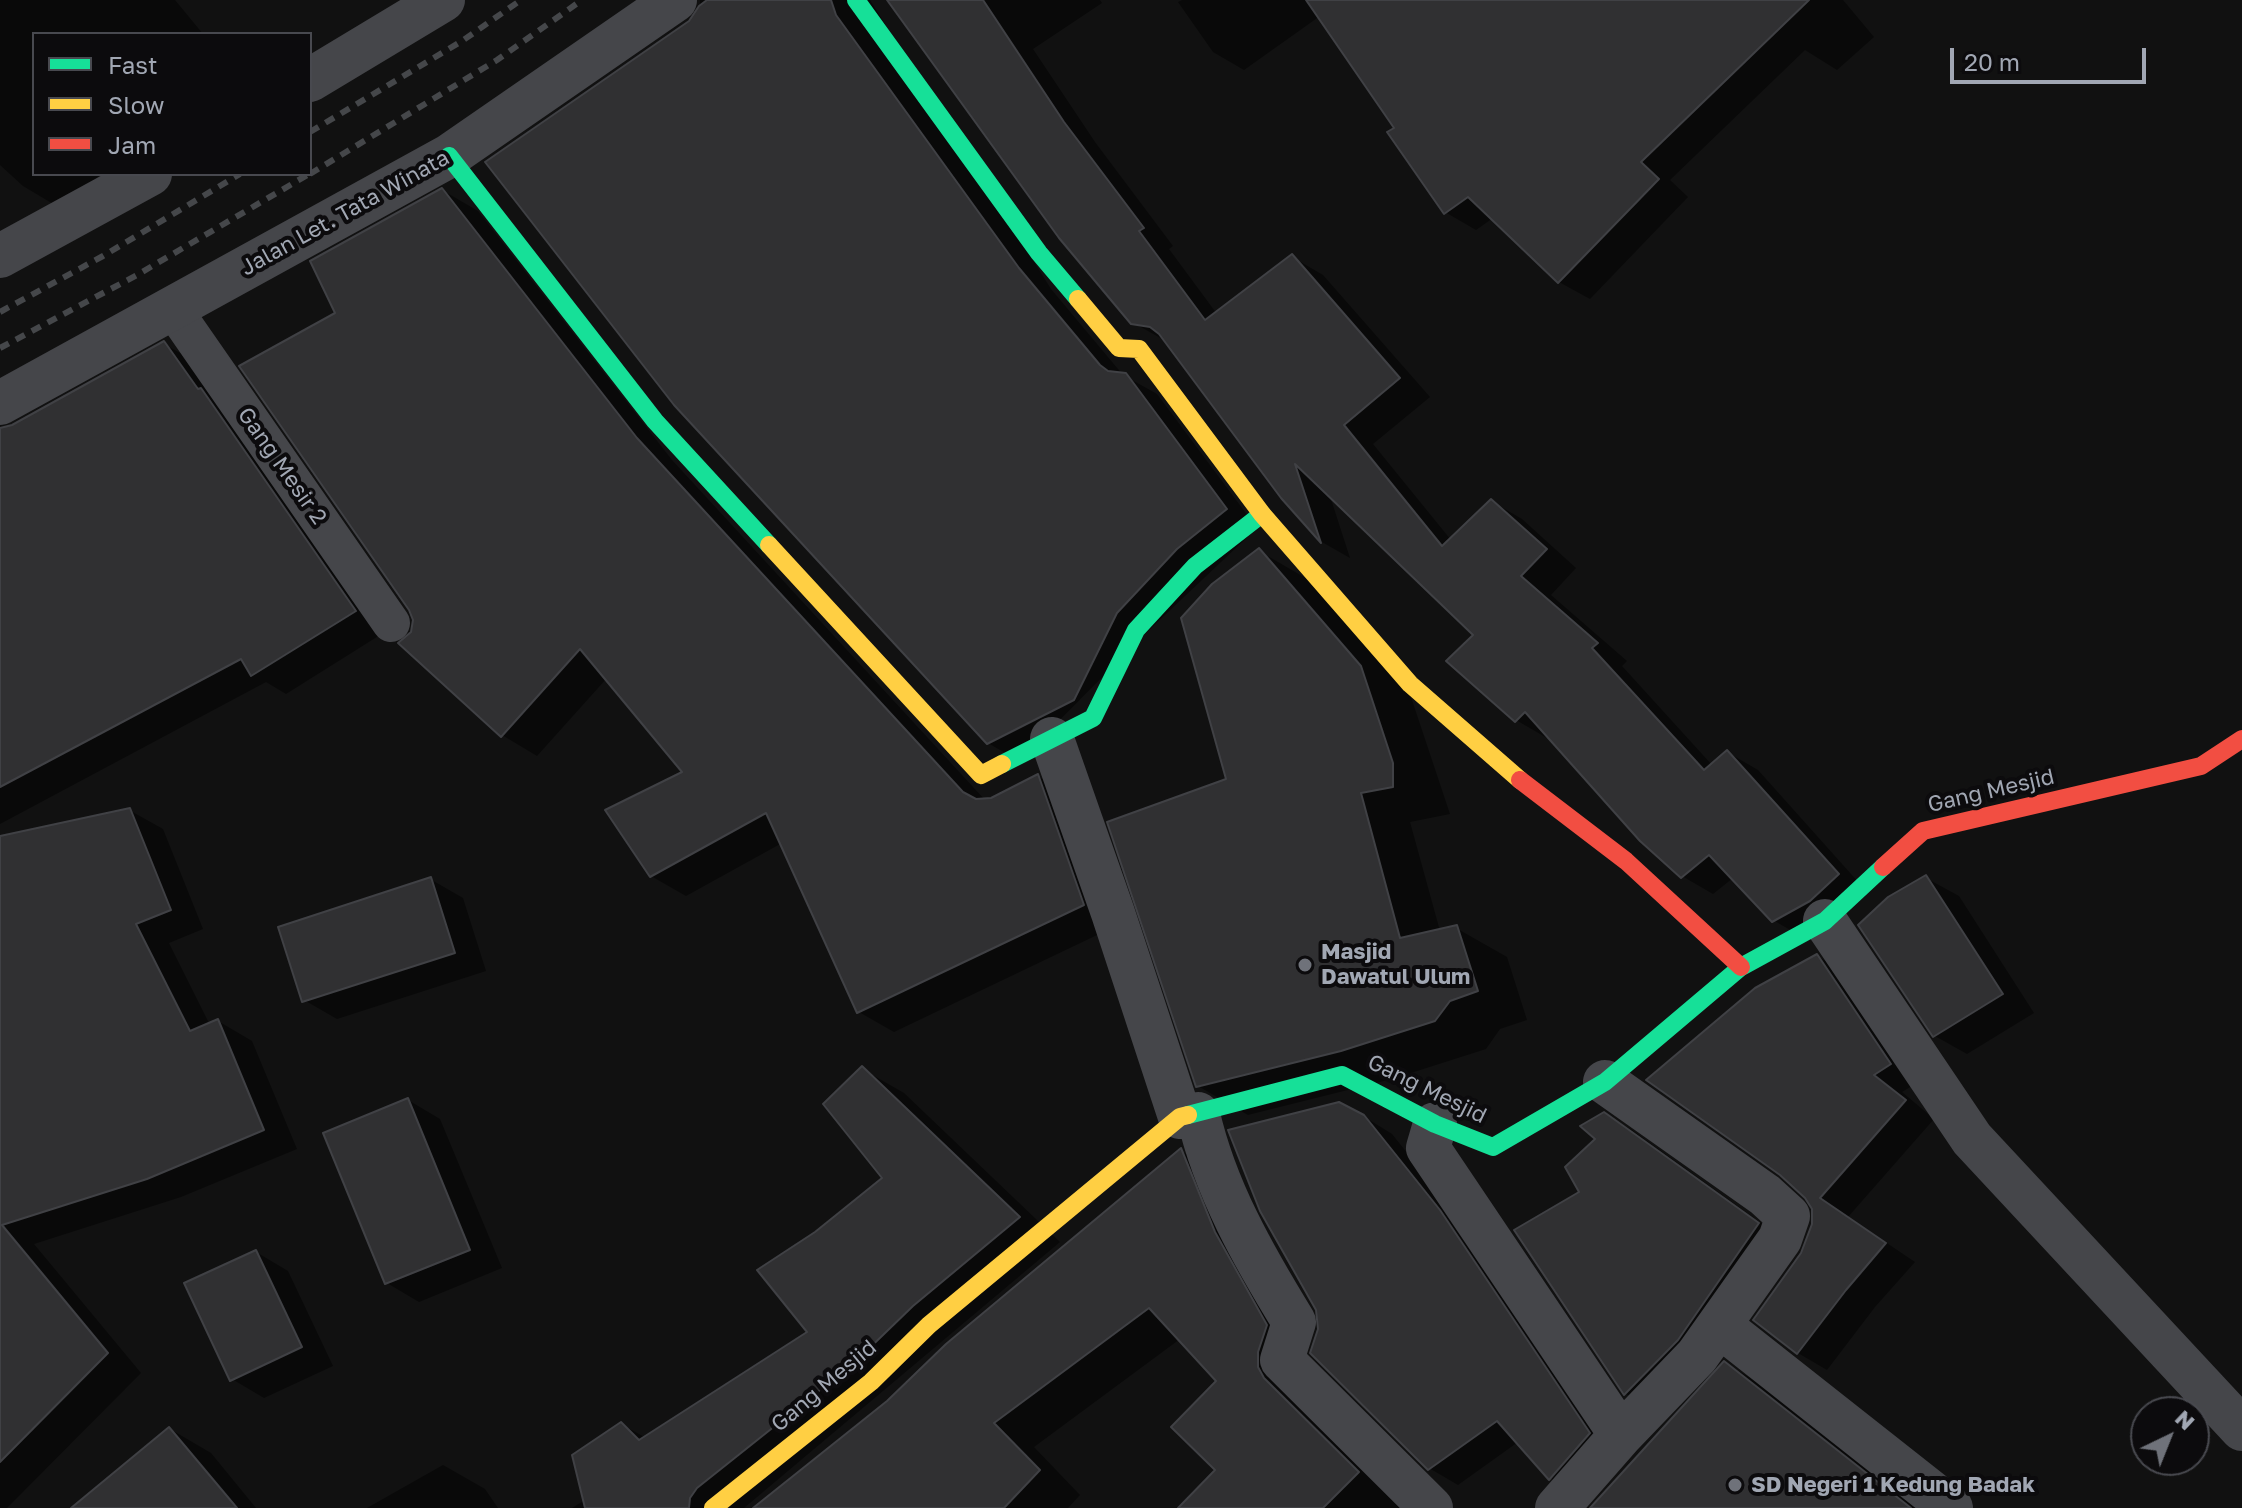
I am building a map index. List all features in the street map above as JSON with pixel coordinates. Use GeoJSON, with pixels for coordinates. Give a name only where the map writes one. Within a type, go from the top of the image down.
{"type":"FeatureCollection","features":[{"type":"Feature","properties":{"kind":"street"},"geometry":{"type":"LineString","coordinates":[[312,79],[443,0]]}},
{"type":"Feature","properties":{"kind":"street","name":"Jalan Let. Tata Winata"},"geometry":{"type":"LineString","coordinates":[[0,403],[449,156],[675,0]]}},
{"type":"Feature","properties":{"kind":"street"},"geometry":{"type":"LineString","coordinates":[[856,0],[1039,253],[1119,348],[1139,349],[1262,514],[1410,684],[1519,779],[1626,861],[1741,967]]}},
{"type":"Feature","properties":{"kind":"street"},"geometry":{"type":"LineString","coordinates":[[449,156],[655,421],[981,775],[1093,718],[1136,630],[1195,566],[1262,514]]}},
{"type":"Feature","properties":{"kind":"street"},"geometry":{"type":"LineString","coordinates":[[0,256],[146,176]]}},
{"type":"Feature","properties":{"kind":"street"},"geometry":{"type":"LineString","coordinates":[[1052,739],[1189,1116],[1260,1268],[1294,1322],[1282,1360],[1431,1508]]}},
{"type":"Feature","properties":{"kind":"street","name":"Gang Mesjid"},"geometry":{"type":"LineString","coordinates":[[713,1508],[871,1382],[929,1325],[1189,1116],[1342,1075],[1435,1124],[1493,1147],[1605,1082],[1741,967],[1825,921],[1923,831],[2201,766],[2242,739]]}},
{"type":"Feature","properties":{"kind":"street"},"geometry":{"type":"LineString","coordinates":[[1825,921],[1972,1139],[2242,1429]]}},
{"type":"Feature","properties":{"kind":"street"},"geometry":{"type":"LineString","coordinates":[[1557,1508],[1697,1356],[1780,1239],[1788,1216],[1765,1195],[1605,1082]]}},
{"type":"Feature","properties":{"kind":"street"},"geometry":{"type":"LineString","coordinates":[[1435,1124],[1428,1148],[1621,1435]]}},
{"type":"Feature","properties":{"kind":"street"},"geometry":{"type":"LineString","coordinates":[[1719,1325],[1951,1508]]}},
{"type":"Feature","properties":{"kind":"lane","name":"Gang Mesir 2"},"geometry":{"type":"LineString","coordinates":[[173,309],[391,623]]}},
{"type":"Feature","properties":{"kind":"building"},"geometry":{"type":"Polygon","coordinates":[[[707,0],[831,0],[836,15],[1019,268],[1100,365],[1108,371],[1126,373],[1227,509],[1177,549],[1117,613],[1074,700],[987,744],[674,405],[485,162],[689,21],[707,0]]]}},
{"type":"Feature","properties":{"kind":"building"},"geometry":{"type":"Polygon","coordinates":[[[887,0],[983,0],[1064,122],[1144,228],[1139,231],[1205,320],[1292,254],[1400,378],[1344,425],[1442,546],[1491,499],[1547,549],[1521,576],[1598,643],[1592,648],[1704,770],[1727,750],[1839,874],[1810,901],[1772,922],[1709,855],[1681,878],[1640,841],[1525,712],[1515,722],[1446,661],[1473,635],[1295,464],[1321,543],[1281,498],[1159,334],[1150,327],[1131,324],[1059,238],[887,0]]]}},
{"type":"Feature","properties":{"kind":"building"},"geometry":{"type":"Polygon","coordinates":[[[1306,0],[1809,0],[1641,162],[1659,179],[1558,283],[1468,197],[1444,214],[1387,132],[1394,128],[1306,0]]]}},
{"type":"Feature","properties":{"kind":"building"},"geometry":{"type":"Polygon","coordinates":[[[442,188],[637,438],[963,792],[976,799],[991,798],[1038,774],[1084,905],[857,1013],[766,813],[650,877],[605,810],[682,772],[580,649],[501,737],[398,643],[411,632],[413,620],[409,610],[239,366],[335,313],[310,261],[442,188]]]}},
{"type":"Feature","properties":{"kind":"building"},"geometry":{"type":"Polygon","coordinates":[[[164,341],[198,389],[201,388],[356,611],[251,676],[241,659],[0,787],[0,428],[12,425],[164,341]]]}},
{"type":"Feature","properties":{"kind":"building","name":"Masjid Dawatul Ulum"},"geometry":{"type":"Polygon","coordinates":[[[1259,548],[1361,666],[1393,763],[1393,787],[1361,793],[1400,938],[1457,925],[1478,991],[1450,1001],[1435,1021],[1341,1051],[1196,1087],[1107,822],[1226,779],[1181,618],[1212,584],[1259,548]]]}},
{"type":"Feature","properties":{"kind":"building"},"geometry":{"type":"Polygon","coordinates":[[[130,808],[171,910],[136,924],[190,1031],[218,1019],[264,1130],[147,1179],[2,1225],[108,1353],[0,1462],[0,836],[130,808]]]}},
{"type":"Feature","properties":{"kind":"building"},"geometry":{"type":"Polygon","coordinates":[[[1926,875],[2003,994],[1933,1037],[1858,925],[1888,897],[1926,875]]]}},
{"type":"Feature","properties":{"kind":"building"},"geometry":{"type":"Polygon","coordinates":[[[431,877],[455,953],[302,1002],[278,927],[431,877]]]}},
{"type":"Feature","properties":{"kind":"building"},"geometry":{"type":"Polygon","coordinates":[[[1817,954],[1891,1064],[1874,1075],[1906,1100],[1820,1198],[1886,1243],[1797,1354],[1753,1320],[1801,1253],[1812,1224],[1812,1209],[1805,1198],[1780,1175],[1646,1080],[1755,988],[1817,954]]]}},
{"type":"Feature","properties":{"kind":"building"},"geometry":{"type":"Polygon","coordinates":[[[862,1066],[1020,1217],[913,1306],[854,1363],[697,1488],[690,1498],[689,1508],[585,1508],[572,1455],[621,1422],[639,1440],[807,1332],[757,1270],[815,1232],[882,1178],[823,1104],[862,1066]]]}},
{"type":"Feature","properties":{"kind":"building"},"geometry":{"type":"Polygon","coordinates":[[[408,1098],[470,1250],[385,1284],[323,1133],[408,1098]]]}},
{"type":"Feature","properties":{"kind":"building"},"geometry":{"type":"Polygon","coordinates":[[[1339,1102],[1364,1115],[1440,1210],[1590,1433],[1549,1480],[1497,1421],[1428,1470],[1310,1353],[1318,1329],[1316,1310],[1260,1211],[1228,1130],[1339,1102]]]}},
{"type":"Feature","properties":{"kind":"building"},"geometry":{"type":"Polygon","coordinates":[[[1604,1112],[1759,1223],[1678,1340],[1624,1395],[1514,1230],[1579,1192],[1565,1167],[1595,1139],[1580,1126],[1604,1112]]]}},
{"type":"Feature","properties":{"kind":"building"},"geometry":{"type":"Polygon","coordinates":[[[1181,1148],[1215,1232],[1267,1325],[1258,1352],[1258,1367],[1264,1378],[1359,1472],[1323,1508],[1178,1508],[1215,1470],[1171,1427],[1216,1381],[1149,1308],[994,1423],[1040,1470],[1004,1508],[753,1508],[887,1401],[946,1344],[1181,1148]]]}},
{"type":"Feature","properties":{"kind":"building"},"geometry":{"type":"Polygon","coordinates":[[[256,1250],[302,1347],[230,1381],[184,1283],[256,1250]]]}},
{"type":"Feature","properties":{"kind":"building"},"geometry":{"type":"Polygon","coordinates":[[[1724,1361],[1911,1508],[1590,1508],[1724,1361]]]}},
{"type":"Feature","properties":{"kind":"building"},"geometry":{"type":"Polygon","coordinates":[[[169,1427],[237,1508],[71,1508],[169,1427]]]}},
{"type":"Feature","properties":{"kind":"railway"},"geometry":{"type":"LineString","coordinates":[[312,131],[462,41],[521,0]]}},
{"type":"Feature","properties":{"kind":"railway"},"geometry":{"type":"LineString","coordinates":[[312,173],[497,60],[582,0]]}},
{"type":"Feature","properties":{"kind":"railway"},"geometry":{"type":"LineString","coordinates":[[0,312],[103,256],[237,176]]}},
{"type":"Feature","properties":{"kind":"railway"},"geometry":{"type":"LineString","coordinates":[[0,348],[137,275],[306,176]]}},
{"type":"Feature","properties":{"kind":"traffic: fast"},"geometry":{"type":"LineString","coordinates":[[856,0],[1039,253],[1078,299]]}},
{"type":"Feature","properties":{"kind":"traffic: fast"},"geometry":{"type":"LineString","coordinates":[[449,156],[655,421],[769,545]]}},
{"type":"Feature","properties":{"kind":"traffic: fast"},"geometry":{"type":"LineString","coordinates":[[1002,764],[1093,718],[1136,630],[1195,566],[1262,514]]}},
{"type":"Feature","properties":{"kind":"traffic: fast"},"geometry":{"type":"LineString","coordinates":[[1188,1115],[1342,1075],[1435,1124],[1493,1147],[1605,1082],[1741,967],[1825,921],[1883,867]]}},
{"type":"Feature","properties":{"kind":"traffic: slow"},"geometry":{"type":"LineString","coordinates":[[1078,299],[1119,348],[1139,349],[1262,514],[1410,684],[1520,780]]}},
{"type":"Feature","properties":{"kind":"traffic: slow"},"geometry":{"type":"LineString","coordinates":[[769,545],[981,775],[1002,764]]}},
{"type":"Feature","properties":{"kind":"traffic: slow"},"geometry":{"type":"LineString","coordinates":[[713,1508],[871,1382],[929,1325],[1180,1117],[1188,1115]]}},
{"type":"Feature","properties":{"kind":"traffic: jam"},"geometry":{"type":"LineString","coordinates":[[1883,867],[1923,831],[2201,766],[2242,739]]}},
{"type":"Feature","properties":{"kind":"traffic: jam"},"geometry":{"type":"LineString","coordinates":[[1520,780],[1626,861],[1741,967]]}},
{"type":"Feature","properties":{"kind":"place","name":"Masjid Dawatul Ulum"},"geometry":{"type":"Point","coordinates":[1305,965]}},
{"type":"Feature","properties":{"kind":"place","name":"SD Negeri 1 Kedung Badak"},"geometry":{"type":"Point","coordinates":[1735,1485]}}]}
